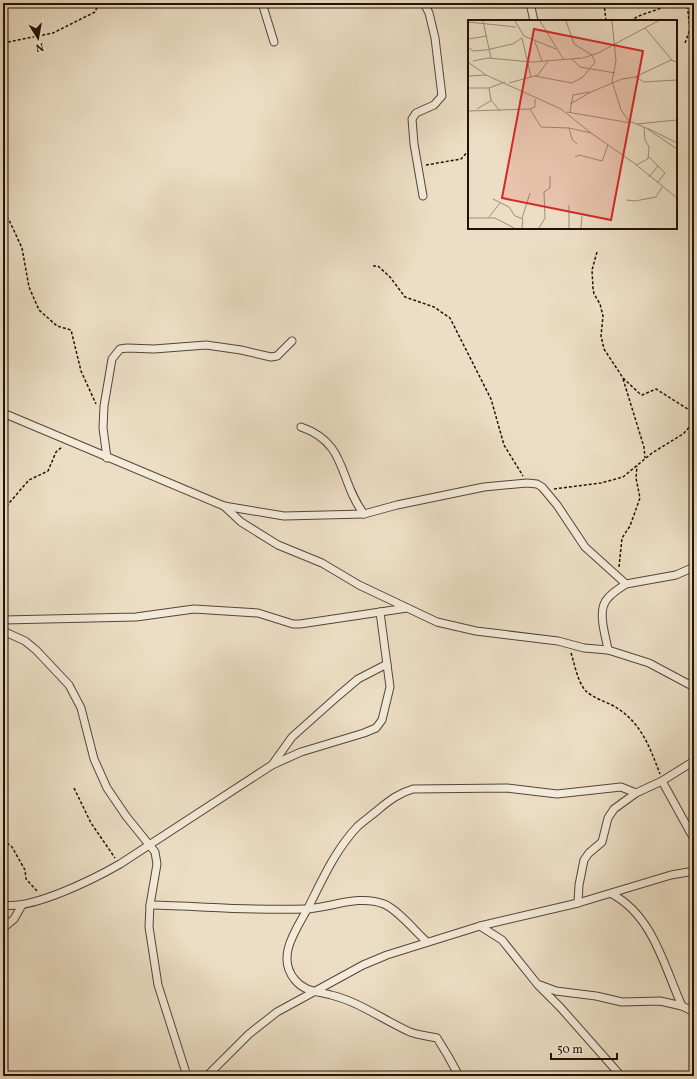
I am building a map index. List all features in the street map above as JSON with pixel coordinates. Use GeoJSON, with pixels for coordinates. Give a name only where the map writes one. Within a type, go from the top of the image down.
{"type":"FeatureCollection","features":[{"type":"Feature","properties":{"kind":"street"},"geometry":{"type":"LineString","coordinates":[[262,3],[274,42]]}},
{"type":"Feature","properties":{"kind":"street"},"geometry":{"type":"LineString","coordinates":[[423,196],[414,144],[412,119],[416,114],[434,105],[442,96],[434,31],[429,12],[424,3]]}},
{"type":"Feature","properties":{"kind":"street"},"geometry":{"type":"LineString","coordinates":[[530,3],[534,20]]}},
{"type":"Feature","properties":{"kind":"street"},"geometry":{"type":"LineString","coordinates":[[107,458],[103,428],[104,406],[112,359],[120,349],[154,349],[206,345],[241,350],[271,357],[277,356],[292,341]]}},
{"type":"Feature","properties":{"kind":"street"},"geometry":{"type":"LineString","coordinates":[[3,412],[107,458],[224,506],[284,516],[364,514],[396,505],[484,487],[527,483],[537,484],[544,489],[585,547],[626,584]]}},
{"type":"Feature","properties":{"kind":"street"},"geometry":{"type":"LineString","coordinates":[[300,427],[309,430],[335,450],[354,501],[364,514]]}},
{"type":"Feature","properties":{"kind":"street"},"geometry":{"type":"LineString","coordinates":[[224,506],[241,522],[278,545],[322,564],[359,585],[438,622],[476,631],[538,638],[568,643],[584,648],[608,650],[649,663],[694,687]]}},
{"type":"Feature","properties":{"kind":"street"},"geometry":{"type":"LineString","coordinates":[[608,650],[604,624],[604,604],[607,598],[626,584],[676,574],[694,567]]}},
{"type":"Feature","properties":{"kind":"street"},"geometry":{"type":"LineString","coordinates":[[3,620],[136,617],[194,609],[258,613],[293,624],[300,624],[408,608]]}},
{"type":"Feature","properties":{"kind":"street"},"geometry":{"type":"LineString","coordinates":[[3,905],[22,905],[96,878],[272,765],[301,752],[364,734],[376,728],[382,720],[390,688],[380,612]]}},
{"type":"Feature","properties":{"kind":"street"},"geometry":{"type":"LineString","coordinates":[[3,631],[24,641],[36,650],[69,686],[80,708],[94,759],[108,788],[126,816],[155,852],[157,864],[150,905],[149,926],[158,985],[187,1076]]}},
{"type":"Feature","properties":{"kind":"street"},"geometry":{"type":"LineString","coordinates":[[272,765],[292,737],[338,696],[358,679],[387,664]]}},
{"type":"Feature","properties":{"kind":"street"},"geometry":{"type":"LineString","coordinates":[[578,903],[579,885],[584,860],[589,853],[602,842],[608,818],[614,809],[636,793],[662,781],[694,761]]}},
{"type":"Feature","properties":{"kind":"street"},"geometry":{"type":"LineString","coordinates":[[662,781],[694,839]]}},
{"type":"Feature","properties":{"kind":"street"},"geometry":{"type":"LineString","coordinates":[[459,1076],[437,1038],[412,1032],[353,1002],[330,994],[311,992],[296,982],[291,974],[286,961],[287,949],[307,908],[342,846],[358,826],[402,792],[413,789],[507,788],[557,794],[621,787],[636,793]]}},
{"type":"Feature","properties":{"kind":"street"},"geometry":{"type":"LineString","coordinates":[[207,1076],[249,1034],[277,1012],[363,964],[480,926],[578,903],[671,875],[694,871]]}},
{"type":"Feature","properties":{"kind":"street"},"geometry":{"type":"LineString","coordinates":[[612,894],[629,904],[652,936],[682,1006]]}},
{"type":"Feature","properties":{"kind":"street"},"geometry":{"type":"LineString","coordinates":[[150,905],[307,908],[357,901],[372,901],[385,904],[427,942]]}},
{"type":"Feature","properties":{"kind":"street"},"geometry":{"type":"LineString","coordinates":[[3,928],[14,919],[22,905]]}},
{"type":"Feature","properties":{"kind":"street"},"geometry":{"type":"LineString","coordinates":[[480,926],[502,940],[538,985],[560,1007],[621,1076]]}},
{"type":"Feature","properties":{"kind":"street"},"geometry":{"type":"LineString","coordinates":[[538,985],[556,991],[596,996],[622,1002],[660,1001],[682,1006],[694,1012]]}},
{"type":"Feature","properties":{"kind":"path"},"geometry":{"type":"LineString","coordinates":[[3,43],[53,33],[95,12],[99,3]]}},
{"type":"Feature","properties":{"kind":"path"},"geometry":{"type":"LineString","coordinates":[[604,3],[606,20]]}},
{"type":"Feature","properties":{"kind":"path"},"geometry":{"type":"LineString","coordinates":[[632,20],[642,13],[657,10],[670,3]]}},
{"type":"Feature","properties":{"kind":"path"},"geometry":{"type":"LineString","coordinates":[[685,43],[690,29],[687,3]]}},
{"type":"Feature","properties":{"kind":"path"},"geometry":{"type":"LineString","coordinates":[[418,166],[456,161],[464,158],[468,152]]}},
{"type":"Feature","properties":{"kind":"path"},"geometry":{"type":"LineString","coordinates":[[3,213],[9,220],[22,248],[29,286],[39,310],[57,326],[71,330],[81,371],[96,406]]}},
{"type":"Feature","properties":{"kind":"path"},"geometry":{"type":"LineString","coordinates":[[597,252],[592,270],[593,288],[594,294],[600,304],[603,316],[601,336],[602,343],[608,356],[623,378],[639,394],[656,389],[694,413]]}},
{"type":"Feature","properties":{"kind":"path"},"geometry":{"type":"LineString","coordinates":[[374,266],[378,266],[390,277],[405,297],[434,307],[450,318],[491,399],[504,445],[527,483]]}},
{"type":"Feature","properties":{"kind":"path"},"geometry":{"type":"LineString","coordinates":[[623,378],[644,447],[645,458]]}},
{"type":"Feature","properties":{"kind":"path"},"geometry":{"type":"LineString","coordinates":[[544,489],[576,487],[615,480],[623,477],[638,466],[645,458],[684,434],[694,422]]}},
{"type":"Feature","properties":{"kind":"path"},"geometry":{"type":"LineString","coordinates":[[3,510],[29,480],[48,471],[56,452],[70,442]]}},
{"type":"Feature","properties":{"kind":"path"},"geometry":{"type":"LineString","coordinates":[[617,577],[622,538],[630,526],[640,498],[636,478],[638,466]]}},
{"type":"Feature","properties":{"kind":"path"},"geometry":{"type":"LineString","coordinates":[[568,643],[581,684],[587,692],[618,708],[632,719],[639,727],[648,743],[662,781]]}},
{"type":"Feature","properties":{"kind":"path"},"geometry":{"type":"LineString","coordinates":[[74,788],[91,823],[120,864]]}},
{"type":"Feature","properties":{"kind":"path"},"geometry":{"type":"LineString","coordinates":[[3,840],[12,847],[25,870],[26,879],[41,899]]}}]}
